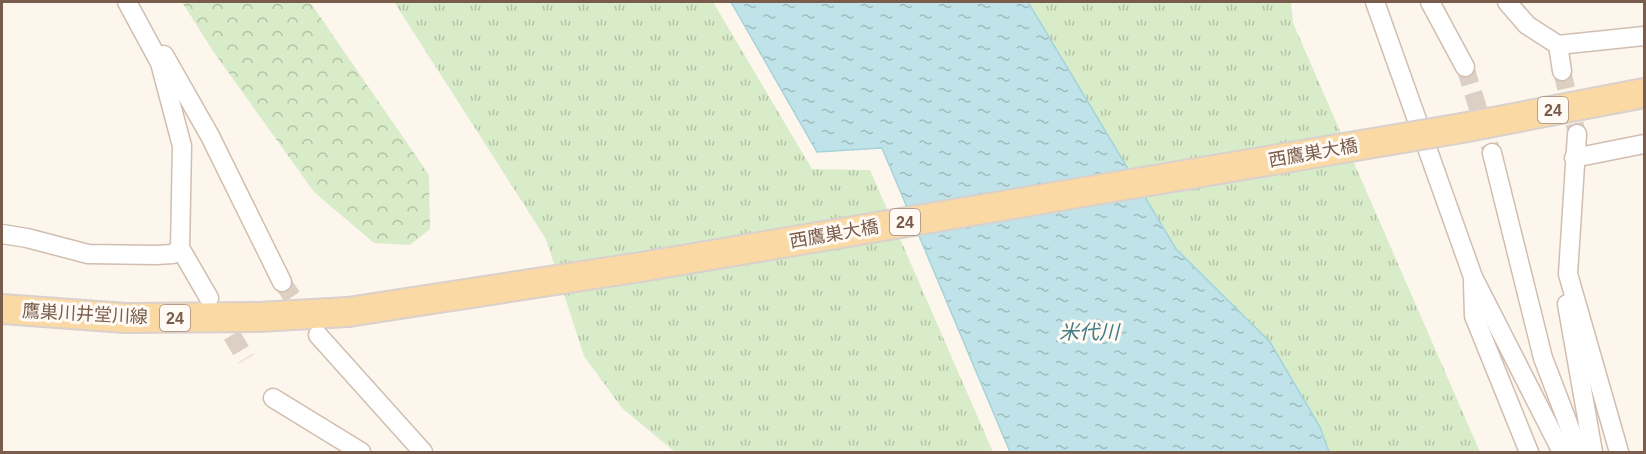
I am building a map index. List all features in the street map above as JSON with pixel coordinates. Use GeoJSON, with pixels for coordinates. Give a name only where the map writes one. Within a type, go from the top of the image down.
{"type":"FeatureCollection","features":[{"type":"Feature","properties":{"kind":"main road","name":"西鷹巣大橋"},"geometry":{"type":"LineString","coordinates":[[348,312],[641,267],[1462,128],[1644,93]]}},
{"type":"Feature","properties":{"kind":"main road","name":"鷹巣川井堂川線"},"geometry":{"type":"LineString","coordinates":[[2,309],[126,318],[258,317],[348,312]]}},
{"type":"Feature","properties":{"kind":"street"},"geometry":{"type":"LineString","coordinates":[[128,2],[160,63],[182,146],[180,248],[209,298]]}},
{"type":"Feature","properties":{"kind":"street"},"geometry":{"type":"LineString","coordinates":[[128,2],[172,67],[210,136],[282,282]]}},
{"type":"Feature","properties":{"kind":"street"},"geometry":{"type":"LineString","coordinates":[[1375,2],[1473,277],[1562,453]]}},
{"type":"Feature","properties":{"kind":"street"},"geometry":{"type":"LineString","coordinates":[[1430,2],[1465,67]]}},
{"type":"Feature","properties":{"kind":"street"},"geometry":{"type":"LineString","coordinates":[[1507,2],[1527,25],[1558,45],[1644,36]]}},
{"type":"Feature","properties":{"kind":"street"},"geometry":{"type":"LineString","coordinates":[[1558,45],[1562,71]]}},
{"type":"Feature","properties":{"kind":"street"},"geometry":{"type":"LineString","coordinates":[[1577,134],[1567,310],[1593,453]]}},
{"type":"Feature","properties":{"kind":"street"},"geometry":{"type":"LineString","coordinates":[[1574,158],[1644,144]]}},
{"type":"Feature","properties":{"kind":"street"},"geometry":{"type":"LineString","coordinates":[[1492,153],[1543,358],[1579,453]]}},
{"type":"Feature","properties":{"kind":"street"},"geometry":{"type":"LineString","coordinates":[[2,234],[88,254],[173,254],[180,248]]}},
{"type":"Feature","properties":{"kind":"street"},"geometry":{"type":"LineString","coordinates":[[1568,274],[1619,453]]}},
{"type":"Feature","properties":{"kind":"street"},"geometry":{"type":"LineString","coordinates":[[1473,277],[1474,316],[1529,453]]}},
{"type":"Feature","properties":{"kind":"street"},"geometry":{"type":"LineString","coordinates":[[318,334],[423,453]]}},
{"type":"Feature","properties":{"kind":"street"},"geometry":{"type":"LineString","coordinates":[[273,398],[361,453]]}},
{"type":"Feature","properties":{"kind":"green space"},"geometry":{"type":"Polygon","coordinates":[[[182,2],[310,2],[429,175],[430,229],[410,245],[374,243],[314,192],[213,51],[182,2]]]}},
{"type":"Feature","properties":{"kind":"green space"},"geometry":{"type":"Polygon","coordinates":[[[394,2],[713,2],[812,169],[870,170],[993,452],[675,452],[622,408],[584,356],[546,239],[394,2]]]}},
{"type":"Feature","properties":{"kind":"green space"},"geometry":{"type":"Polygon","coordinates":[[[1028,2],[1291,2],[1293,23],[1480,452],[1329,452],[1320,426],[1270,342],[1176,249],[1028,2]]]}},
{"type":"Feature","properties":{"kind":"water","name":"米代川"},"geometry":{"type":"Polygon","coordinates":[[[731,2],[1028,2],[1176,249],[1270,342],[1320,427],[1329,452],[1010,452],[882,148],[817,152],[731,2]]]}},
{"type":"Feature","properties":{"kind":"tunnel"},"geometry":{"type":"LineString","coordinates":[[1465,67],[1492,153]]}},
{"type":"Feature","properties":{"kind":"tunnel"},"geometry":{"type":"LineString","coordinates":[[1562,71],[1577,134]]}},
{"type":"Feature","properties":{"kind":"tunnel"},"geometry":{"type":"LineString","coordinates":[[282,282],[309,321]]}},
{"type":"Feature","properties":{"kind":"tunnel"},"geometry":{"type":"LineString","coordinates":[[218,312],[246,359]]}}]}
